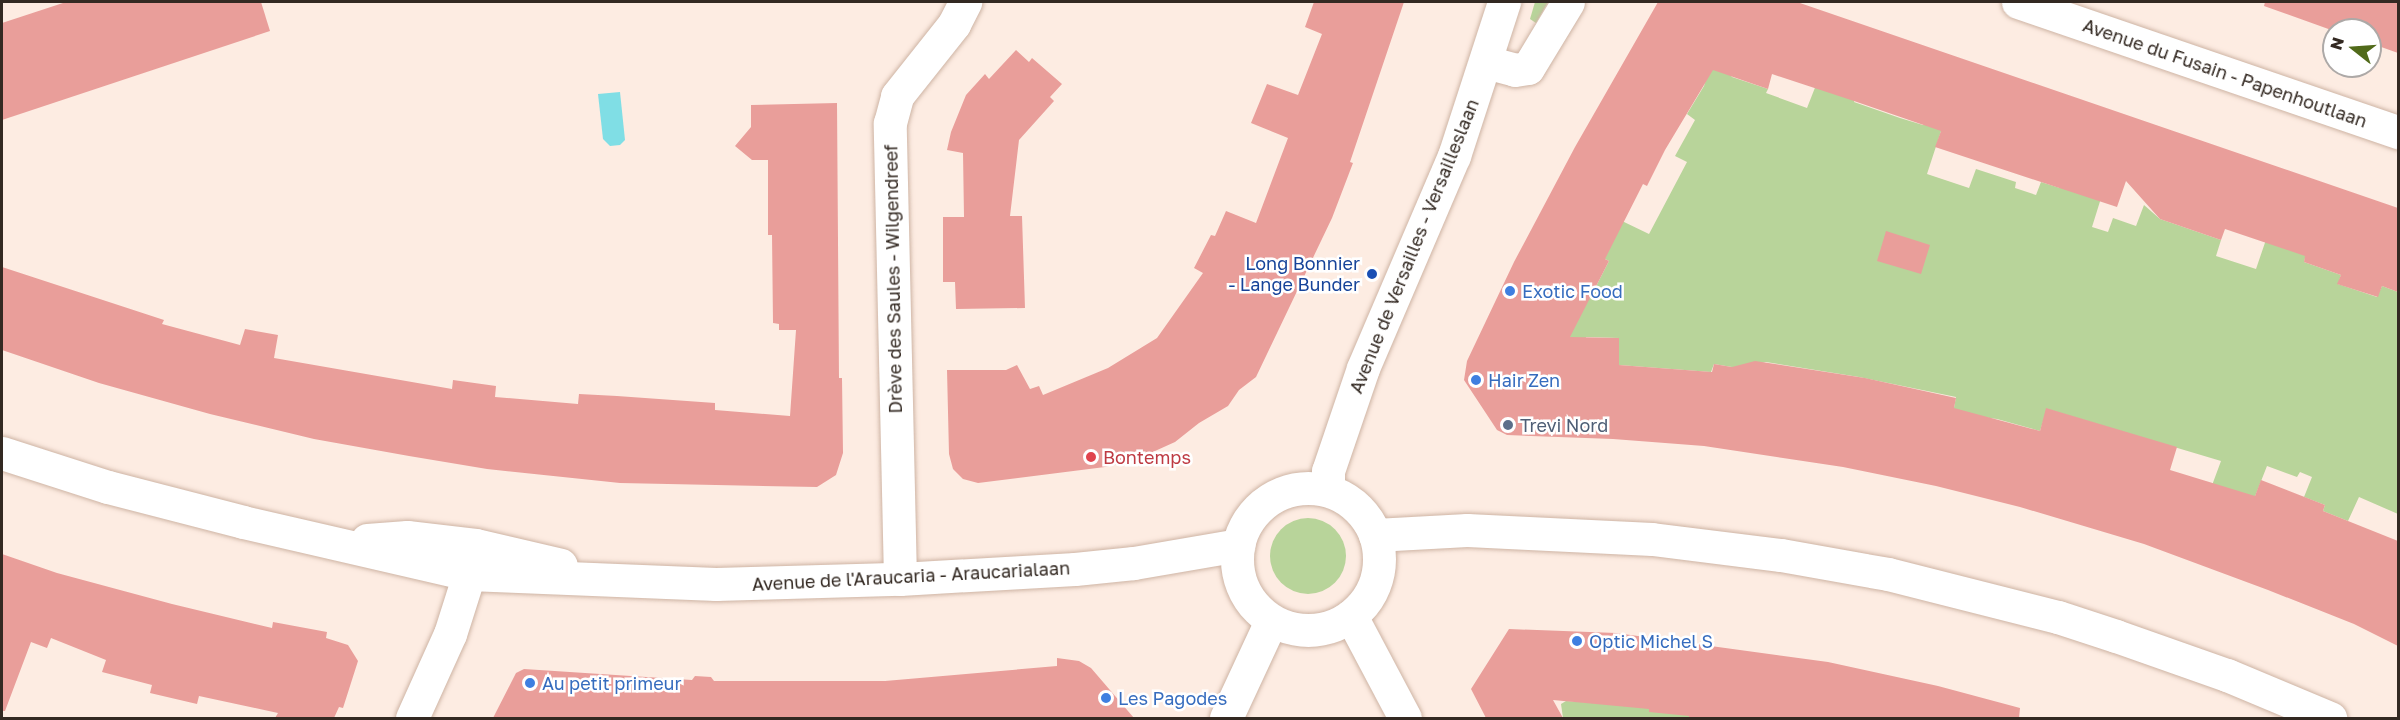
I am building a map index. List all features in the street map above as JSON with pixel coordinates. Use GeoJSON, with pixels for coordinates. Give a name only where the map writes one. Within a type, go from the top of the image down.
{"type":"FeatureCollection","features":[{"type":"Feature","properties":{"kind":"street","name":"Drève des Saules - Wilgendreef"},"geometry":{"type":"LineString","coordinates":[[900,579],[890,123],[897,96],[954,24],[965,2]]}},
{"type":"Feature","properties":{"kind":"street","name":"Avenue de Versailles - Versailleslaan"},"geometry":{"type":"LineString","coordinates":[[1328,490],[1328,471],[1363,368],[1454,156],[1504,2]]}},
{"type":"Feature","properties":{"kind":"street"},"geometry":{"type":"LineString","coordinates":[[1486,62],[1515,70],[1528,68],[1568,2]]}},
{"type":"Feature","properties":{"kind":"street","name":"Avenue du Fusain - Papenhoutlaan"},"geometry":{"type":"LineString","coordinates":[[2018,2],[2398,132]]}},
{"type":"Feature","properties":{"kind":"street","name":"Avenue de l'Araucaria - Araucarialaan"},"geometry":{"type":"LineString","coordinates":[[2,453],[108,487],[336,544],[468,574],[716,584],[900,579],[1087,568],[1134,563],[1238,544]]}},
{"type":"Feature","properties":{"kind":"street"},"geometry":{"type":"LineString","coordinates":[[1294,489],[1328,490],[1356,507],[1375,535],[1378,571],[1364,603],[1351,616],[1336,625],[1320,630],[1287,628],[1271,621],[1257,610],[1239,580],[1238,544],[1252,514],[1264,503],[1294,489]]}},
{"type":"Feature","properties":{"kind":"street"},"geometry":{"type":"LineString","coordinates":[[1375,535],[1467,530],[1652,539],[1781,555],[1877,572],[2087,626],[2197,664],[2330,718]]}},
{"type":"Feature","properties":{"kind":"street","name":"Avenue de l'Araucaria - Araucarialaan"},"geometry":{"type":"LineString","coordinates":[[336,544],[408,537],[500,549],[568,567],[583,577]]}},
{"type":"Feature","properties":{"kind":"street","name":"Avenue de l'Araucaria - Araucarialaan"},"geometry":{"type":"LineString","coordinates":[[468,574],[475,562],[484,556],[544,561]]}},
{"type":"Feature","properties":{"kind":"street"},"geometry":{"type":"LineString","coordinates":[[412,718],[446,642],[468,574]]}},
{"type":"Feature","properties":{"kind":"street"},"geometry":{"type":"LineString","coordinates":[[1351,616],[1405,718]]}},
{"type":"Feature","properties":{"kind":"street"},"geometry":{"type":"LineString","coordinates":[[1226,718],[1271,621]]}},
{"type":"Feature","properties":{"kind":"green space"},"geometry":{"type":"Polygon","coordinates":[[[1535,2],[1548,2],[1536,23],[1530,19],[1535,2]]]}},
{"type":"Feature","properties":{"kind":"green space"},"geometry":{"type":"Polygon","coordinates":[[[1714,54],[1732,77],[1768,89],[1766,93],[1807,108],[1818,80],[1857,92],[1854,102],[1900,118],[1923,125],[1944,122],[1927,174],[1969,188],[1976,169],[2016,182],[2015,188],[2036,195],[2041,182],[2060,188],[2068,166],[2107,179],[2092,227],[2108,232],[2113,218],[2136,226],[2144,205],[2160,219],[2221,240],[2216,256],[2256,269],[2270,228],[2306,254],[2304,262],[2341,275],[2338,284],[2377,297],[2382,286],[2398,292],[2398,514],[2359,497],[2348,521],[2323,511],[2325,505],[2304,497],[2312,477],[2300,472],[2297,477],[2267,466],[2252,504],[2211,488],[2221,461],[2047,409],[2040,431],[1997,419],[1953,413],[1956,397],[1859,377],[1766,362],[1738,368],[1714,364],[1711,372],[1619,365],[1619,338],[1586,337],[1584,362],[1543,335],[1590,298],[1609,261],[1603,258],[1622,221],[1649,234],[1687,162],[1675,156],[1695,120],[1687,114],[1704,86],[1714,54]]]}},
{"type":"Feature","properties":{"kind":"green space"},"geometry":{"type":"Polygon","coordinates":[[[1308,518],[1323,521],[1335,529],[1343,541],[1346,556],[1343,571],[1335,583],[1323,591],[1308,594],[1293,591],[1281,583],[1273,571],[1270,556],[1273,541],[1281,529],[1293,521],[1308,518]]]}},
{"type":"Feature","properties":{"kind":"green space"},"geometry":{"type":"Polygon","coordinates":[[[1566,701],[1690,709],[1689,717],[1691,718],[1563,718],[1561,704],[1566,701]]]}},
{"type":"Feature","properties":{"kind":"water"},"geometry":{"type":"Polygon","coordinates":[[[620,92],[625,140],[620,145],[610,146],[603,139],[598,94],[620,92]]]}},
{"type":"Feature","properties":{"kind":"building"},"geometry":{"type":"Polygon","coordinates":[[[66,2],[261,2],[270,31],[2,120],[2,23],[66,2]]]}},
{"type":"Feature","properties":{"kind":"building"},"geometry":{"type":"Polygon","coordinates":[[[1314,2],[1404,2],[1350,162],[1353,163],[1332,218],[1256,377],[1239,390],[1228,406],[1199,423],[1175,442],[1135,460],[1105,467],[978,483],[963,479],[953,469],[949,454],[947,370],[1006,370],[1017,365],[1030,389],[1039,386],[1043,395],[1108,368],[1157,338],[1203,273],[1194,268],[1211,235],[1215,236],[1226,211],[1256,223],[1288,138],[1251,123],[1267,84],[1298,95],[1322,34],[1305,27],[1314,2]]]}},
{"type":"Feature","properties":{"kind":"building"},"geometry":{"type":"Polygon","coordinates":[[[1658,2],[1797,2],[2398,208],[2398,292],[2382,286],[2378,297],[2337,284],[2341,275],[2304,262],[2305,256],[2225,229],[2221,240],[2160,219],[2126,181],[2117,207],[1935,147],[1941,131],[1854,101],[1772,74],[1768,89],[1713,70],[1665,150],[1647,186],[1643,184],[1605,259],[1609,261],[1570,337],[1619,338],[1619,365],[1712,372],[1714,364],[1732,367],[1755,361],[1865,378],[1956,398],[1954,408],[2040,431],[2046,408],[2177,447],[2170,470],[2255,496],[2261,480],[2325,505],[2323,511],[2398,541],[2398,646],[2354,624],[2144,544],[2020,507],[1936,486],[1843,467],[1704,446],[1613,439],[1507,435],[1497,430],[1464,380],[1467,361],[1514,262],[1575,147],[1658,2]]]}},
{"type":"Feature","properties":{"kind":"building"},"geometry":{"type":"Polygon","coordinates":[[[2265,2],[2398,2],[2398,53],[2382,47],[2382,18],[2322,18],[2322,27],[2264,6],[2265,2]]]}},
{"type":"Feature","properties":{"kind":"building"},"geometry":{"type":"Polygon","coordinates":[[[1016,50],[1029,62],[1032,58],[1062,84],[1050,97],[1054,101],[1019,140],[1010,216],[1022,216],[1025,308],[956,309],[955,282],[943,282],[943,217],[964,217],[963,153],[947,150],[951,132],[966,95],[985,74],[989,79],[1016,50]]]}},
{"type":"Feature","properties":{"kind":"building"},"geometry":{"type":"Polygon","coordinates":[[[837,103],[839,378],[842,378],[843,453],[836,475],[817,487],[620,483],[487,469],[409,456],[314,439],[210,414],[99,383],[2,350],[2,267],[164,320],[162,324],[240,345],[245,329],[278,335],[274,358],[452,389],[453,380],[496,386],[495,397],[578,404],[579,394],[617,396],[715,403],[715,410],[790,416],[796,330],[779,330],[779,324],[773,323],[772,235],[768,235],[768,160],[752,160],[735,146],[751,127],[751,105],[837,103]]]}},
{"type":"Feature","properties":{"kind":"building"},"geometry":{"type":"Polygon","coordinates":[[[1886,231],[1930,245],[1921,274],[1877,261],[1886,231]]]}},
{"type":"Feature","properties":{"kind":"building"},"geometry":{"type":"Polygon","coordinates":[[[2,554],[57,573],[272,628],[273,622],[327,632],[326,638],[348,645],[358,661],[343,708],[339,707],[334,718],[275,718],[278,713],[199,696],[197,704],[150,693],[152,685],[102,672],[106,660],[51,638],[47,648],[31,642],[5,711],[2,711],[2,554]]]}},
{"type":"Feature","properties":{"kind":"building"},"geometry":{"type":"Polygon","coordinates":[[[1509,629],[1616,633],[1828,662],[1938,686],[2020,708],[2019,718],[1689,718],[1689,716],[1649,712],[1649,709],[1553,700],[1563,718],[1486,718],[1471,689],[1509,629]]]}},
{"type":"Feature","properties":{"kind":"building"},"geometry":{"type":"Polygon","coordinates":[[[1057,658],[1079,661],[1091,668],[1134,718],[493,718],[516,673],[524,669],[692,680],[695,676],[711,677],[714,681],[885,681],[1057,666],[1057,658]]]}},
{"type":"Feature","properties":{"kind":"place","name":"Long Bonnier - Lange Bunder"},"geometry":{"type":"Point","coordinates":[1372,274]}},
{"type":"Feature","properties":{"kind":"place","name":"Exotic Food"},"geometry":{"type":"Point","coordinates":[1510,291]}},
{"type":"Feature","properties":{"kind":"place","name":"Hair Zen"},"geometry":{"type":"Point","coordinates":[1476,380]}},
{"type":"Feature","properties":{"kind":"place","name":"Trevi Nord"},"geometry":{"type":"Point","coordinates":[1508,425]}},
{"type":"Feature","properties":{"kind":"place","name":"Bontemps"},"geometry":{"type":"Point","coordinates":[1091,457]}},
{"type":"Feature","properties":{"kind":"place","name":"Optic Michel S"},"geometry":{"type":"Point","coordinates":[1577,641]}},
{"type":"Feature","properties":{"kind":"place","name":"Au petit primeur"},"geometry":{"type":"Point","coordinates":[530,683]}},
{"type":"Feature","properties":{"kind":"place","name":"Les Pagodes"},"geometry":{"type":"Point","coordinates":[1106,698]}}]}
